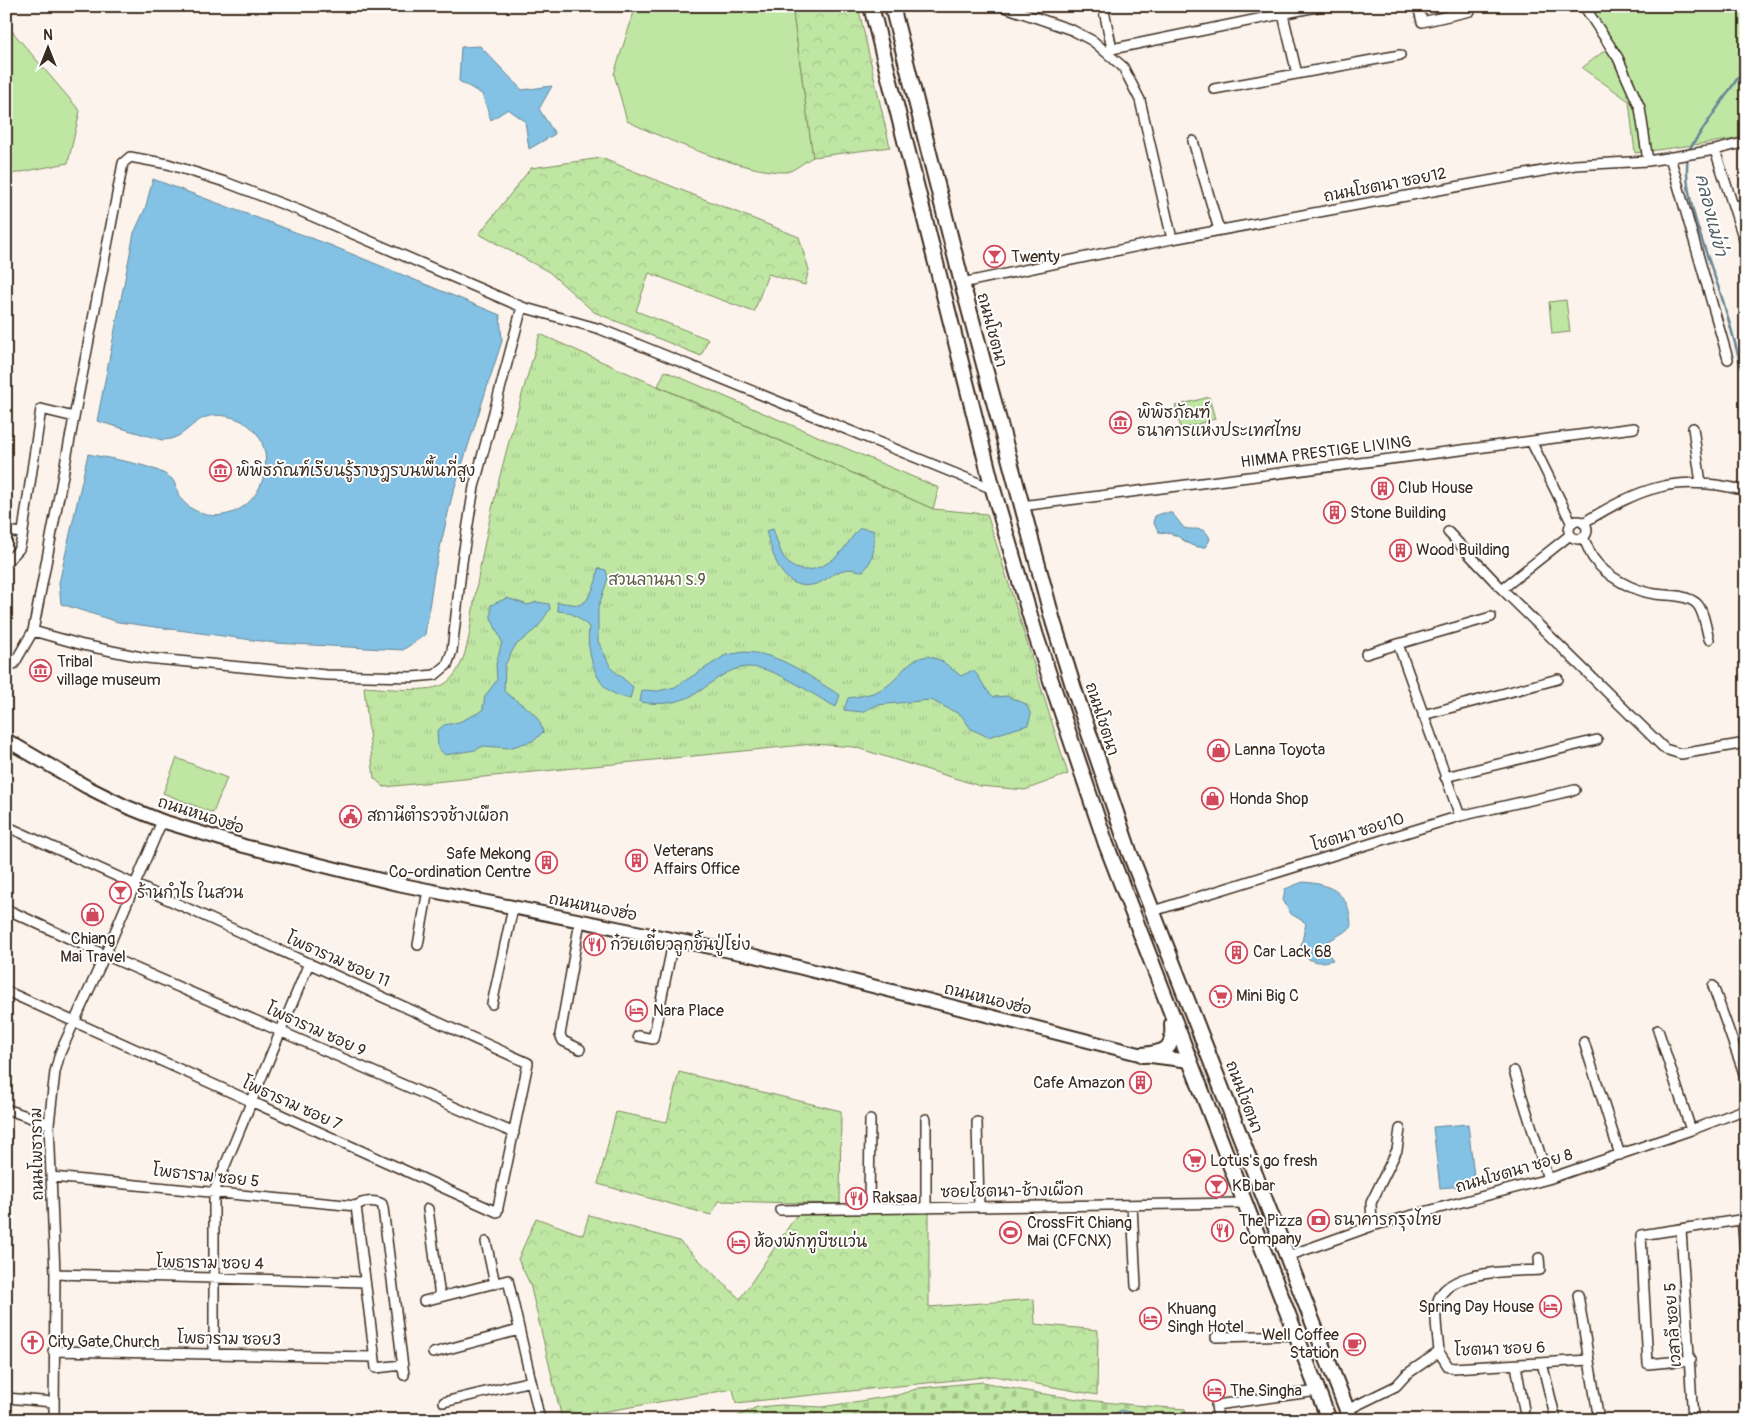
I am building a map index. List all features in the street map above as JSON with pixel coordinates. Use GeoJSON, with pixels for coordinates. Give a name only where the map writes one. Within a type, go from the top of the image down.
{"type":"FeatureCollection","features":[{"type":"Feature","properties":{"kind":"main road"},"geometry":{"type":"LineString","coordinates":[[871,6],[993,489],[1036,636],[1106,844],[1171,1017],[1190,1061],[1329,1420]]}},
{"type":"Feature","properties":{"kind":"main road","name":"ถนนโชตนา"},"geometry":{"type":"LineString","coordinates":[[892,6],[962,283],[1053,621],[1124,838],[1349,1415]]}},
{"type":"Feature","properties":{"kind":"main road","name":"ถนนหนองฮ่อ"},"geometry":{"type":"LineString","coordinates":[[6,740],[87,787],[162,820],[244,846],[360,876],[580,922],[674,938],[755,956],[1143,1055],[1190,1061]]}},
{"type":"Feature","properties":{"kind":"main road"},"geometry":{"type":"LineString","coordinates":[[1106,844],[1124,838]]}},
{"type":"Feature","properties":{"kind":"main road"},"geometry":{"type":"LineString","coordinates":[[1143,1055],[1162,1053],[1170,1046],[1173,1036],[1171,1017]]}},
{"type":"Feature","properties":{"kind":"main road"},"geometry":{"type":"LineString","coordinates":[[1190,1061],[1209,1053]]}},
{"type":"Feature","properties":{"kind":"street"},"geometry":{"type":"LineString","coordinates":[[1002,6],[1072,30],[1093,41],[1123,66],[1140,100],[1172,239]]}},
{"type":"Feature","properties":{"kind":"street"},"geometry":{"type":"LineString","coordinates":[[1103,6],[1112,49],[1282,10],[1321,6]]}},
{"type":"Feature","properties":{"kind":"street"},"geometry":{"type":"LineString","coordinates":[[1418,6],[1422,22],[1470,12]]}},
{"type":"Feature","properties":{"kind":"street"},"geometry":{"type":"LineString","coordinates":[[1584,6],[1618,58],[1640,108],[1648,161]]}},
{"type":"Feature","properties":{"kind":"street"},"geometry":{"type":"LineString","coordinates":[[1282,10],[1296,74]]}},
{"type":"Feature","properties":{"kind":"street"},"geometry":{"type":"LineString","coordinates":[[1214,89],[1400,55]]}},
{"type":"Feature","properties":{"kind":"street"},"geometry":{"type":"LineString","coordinates":[[1193,141],[1219,230]]}},
{"type":"Feature","properties":{"kind":"street","name":"ถนนโชตนา ซอย12"},"geometry":{"type":"LineString","coordinates":[[962,283],[1172,239],[1575,165],[1648,161],[1695,154],[1746,142]]}},
{"type":"Feature","properties":{"kind":"street"},"geometry":{"type":"LineString","coordinates":[[1715,150],[1746,246]]}},
{"type":"Feature","properties":{"kind":"street"},"geometry":{"type":"LineString","coordinates":[[6,665],[14,664],[34,631],[123,163],[130,157],[141,157],[224,182],[298,210],[522,306],[600,329],[993,489]]}},
{"type":"Feature","properties":{"kind":"street"},"geometry":{"type":"LineString","coordinates":[[1670,157],[1728,359]]}},
{"type":"Feature","properties":{"kind":"street"},"geometry":{"type":"LineString","coordinates":[[1733,207],[1746,204]]}},
{"type":"Feature","properties":{"kind":"street"},"geometry":{"type":"LineString","coordinates":[[34,631],[83,645],[146,658],[326,675],[412,677],[436,675],[447,665],[452,651],[462,562],[474,487],[522,306]]}},
{"type":"Feature","properties":{"kind":"street"},"geometry":{"type":"LineString","coordinates":[[6,563],[19,549],[41,409],[74,417]]}},
{"type":"Feature","properties":{"kind":"street","name":"HIMMA PRESTIGE LIVING"},"geometry":{"type":"LineString","coordinates":[[1021,506],[1634,428]]}},
{"type":"Feature","properties":{"kind":"street"},"geometry":{"type":"LineString","coordinates":[[1693,428],[1701,483]]}},
{"type":"Feature","properties":{"kind":"street"},"geometry":{"type":"LineString","coordinates":[[1532,441],[1572,524]]}},
{"type":"Feature","properties":{"kind":"street"},"geometry":{"type":"LineString","coordinates":[[1583,538],[1574,539],[1570,535],[1569,528],[1572,524],[1578,521],[1583,522],[1624,498],[1659,487],[1701,483],[1718,484],[1746,491]]}},
{"type":"Feature","properties":{"kind":"street"},"geometry":{"type":"LineString","coordinates":[[1583,522],[1587,531],[1583,538]]}},
{"type":"Feature","properties":{"kind":"street"},"geometry":{"type":"LineString","coordinates":[[6,531],[22,533]]}},
{"type":"Feature","properties":{"kind":"street"},"geometry":{"type":"LineString","coordinates":[[1448,532],[1502,589],[1666,749],[1681,754],[1746,743]]}},
{"type":"Feature","properties":{"kind":"street"},"geometry":{"type":"LineString","coordinates":[[1502,589],[1570,535]]}},
{"type":"Feature","properties":{"kind":"street"},"geometry":{"type":"LineString","coordinates":[[1583,538],[1594,559],[1607,572],[1625,583],[1646,592],[1676,596],[1696,603],[1709,639]]}},
{"type":"Feature","properties":{"kind":"street"},"geometry":{"type":"LineString","coordinates":[[1366,654],[1491,617]]}},
{"type":"Feature","properties":{"kind":"street"},"geometry":{"type":"LineString","coordinates":[[1398,644],[1460,816]]}},
{"type":"Feature","properties":{"kind":"street"},"geometry":{"type":"LineString","coordinates":[[1423,715],[1558,679]]}},
{"type":"Feature","properties":{"kind":"street"},"geometry":{"type":"LineString","coordinates":[[1445,777],[1597,740]]}},
{"type":"Feature","properties":{"kind":"street","name":"โชตนา ซอย10"},"geometry":{"type":"LineString","coordinates":[[1153,911],[1460,816],[1575,790]]}},
{"type":"Feature","properties":{"kind":"street","name":"ถนนโพธาราม"},"geometry":{"type":"LineString","coordinates":[[54,1420],[52,1402],[56,1274],[49,1124],[58,1064],[162,820]]}},
{"type":"Feature","properties":{"kind":"street","name":"โพธาราม ซอย 11"},"geometry":{"type":"LineString","coordinates":[[6,826],[528,1063],[514,1133]]}},
{"type":"Feature","properties":{"kind":"street"},"geometry":{"type":"LineString","coordinates":[[418,945],[428,890]]}},
{"type":"Feature","properties":{"kind":"street"},"geometry":{"type":"LineString","coordinates":[[492,1004],[513,908]]}},
{"type":"Feature","properties":{"kind":"street","name":"โพธาราม ซอย 9"},"geometry":{"type":"LineString","coordinates":[[6,909],[105,955],[514,1133]]}},
{"type":"Feature","properties":{"kind":"street"},"geometry":{"type":"LineString","coordinates":[[580,922],[560,1035],[563,1041],[580,1050]]}},
{"type":"Feature","properties":{"kind":"street"},"geometry":{"type":"LineString","coordinates":[[638,1036],[653,1039],[674,938]]}},
{"type":"Feature","properties":{"kind":"street"},"geometry":{"type":"LineString","coordinates":[[214,1354],[214,1192],[309,963]]}},
{"type":"Feature","properties":{"kind":"street"},"geometry":{"type":"LineString","coordinates":[[1712,986],[1746,1079]]}},
{"type":"Feature","properties":{"kind":"street","name":"โพธาราม ซอย 7"},"geometry":{"type":"LineString","coordinates":[[6,991],[497,1212],[514,1133]]}},
{"type":"Feature","properties":{"kind":"street"},"geometry":{"type":"LineString","coordinates":[[1658,1030],[1691,1130]]}},
{"type":"Feature","properties":{"kind":"street"},"geometry":{"type":"LineString","coordinates":[[1584,1042],[1620,1155]]}},
{"type":"Feature","properties":{"kind":"street"},"geometry":{"type":"LineString","coordinates":[[1514,1071],[1548,1179]]}},
{"type":"Feature","properties":{"kind":"street"},"geometry":{"type":"LineString","coordinates":[[6,1109],[49,1124]]}},
{"type":"Feature","properties":{"kind":"street","name":"ถนนโชตนา ซอย 8"},"geometry":{"type":"LineString","coordinates":[[1288,1256],[1372,1226],[1548,1179],[1746,1109]]}},
{"type":"Feature","properties":{"kind":"street"},"geometry":{"type":"LineString","coordinates":[[926,1119],[926,1208]]}},
{"type":"Feature","properties":{"kind":"street"},"geometry":{"type":"LineString","coordinates":[[869,1208],[870,1120]]}},
{"type":"Feature","properties":{"kind":"street"},"geometry":{"type":"LineString","coordinates":[[977,1122],[978,1207]]}},
{"type":"Feature","properties":{"kind":"street"},"geometry":{"type":"LineString","coordinates":[[1372,1226],[1371,1203],[1397,1150],[1400,1129]]}},
{"type":"Feature","properties":{"kind":"street","name":"โพธาราม ซอย 5"},"geometry":{"type":"LineString","coordinates":[[52,1177],[356,1206],[360,1203],[376,1201],[382,1204],[402,1365]]}},
{"type":"Feature","properties":{"kind":"street","name":"ซอยโชตนา-ช้างเผือก"},"geometry":{"type":"LineString","coordinates":[[780,1210],[1244,1203]]}},
{"type":"Feature","properties":{"kind":"street"},"geometry":{"type":"LineString","coordinates":[[1132,1205],[1136,1286]]}},
{"type":"Feature","properties":{"kind":"street"},"geometry":{"type":"LineString","coordinates":[[356,1206],[376,1368],[402,1365],[404,1375]]}},
{"type":"Feature","properties":{"kind":"street"},"geometry":{"type":"LineString","coordinates":[[428,1209],[440,1297]]}},
{"type":"Feature","properties":{"kind":"street"},"geometry":{"type":"LineString","coordinates":[[1691,1360],[1648,1364],[1641,1235],[1744,1219],[1746,1261]]}},
{"type":"Feature","properties":{"kind":"street","name":"เวสาลี ซอย 5"},"geometry":{"type":"LineString","coordinates":[[1681,1229],[1691,1360],[1693,1420]]}},
{"type":"Feature","properties":{"kind":"street"},"geometry":{"type":"LineString","coordinates":[[486,1242],[495,1284]]}},
{"type":"Feature","properties":{"kind":"street"},"geometry":{"type":"LineString","coordinates":[[1439,1352],[1436,1308],[1445,1290],[1459,1280],[1474,1275],[1540,1270],[1539,1258]]}},
{"type":"Feature","properties":{"kind":"street","name":"โพธาราม ซอย 4"},"geometry":{"type":"LineString","coordinates":[[56,1274],[365,1282]]}},
{"type":"Feature","properties":{"kind":"street"},"geometry":{"type":"LineString","coordinates":[[424,1301],[508,1280],[540,1420]]}},
{"type":"Feature","properties":{"kind":"street"},"geometry":{"type":"LineString","coordinates":[[1578,1295],[1599,1420]]}},
{"type":"Feature","properties":{"kind":"street"},"geometry":{"type":"LineString","coordinates":[[433,1353],[520,1330]]}},
{"type":"Feature","properties":{"kind":"street"},"geometry":{"type":"LineString","coordinates":[[1216,1337],[1297,1335]]}},
{"type":"Feature","properties":{"kind":"street","name":"โพธาราม ซอย3"},"geometry":{"type":"LineString","coordinates":[[53,1351],[374,1357]]}},
{"type":"Feature","properties":{"kind":"street","name":"โชตนา ซอย 6"},"geometry":{"type":"LineString","coordinates":[[1349,1415],[1396,1386],[1407,1374],[1439,1352],[1448,1366],[1453,1368],[1589,1360]]}},
{"type":"Feature","properties":{"kind":"street"},"geometry":{"type":"LineString","coordinates":[[1542,1363],[1556,1420]]}},
{"type":"Feature","properties":{"kind":"street"},"geometry":{"type":"LineString","coordinates":[[1516,1365],[1524,1410]]}},
{"type":"Feature","properties":{"kind":"street"},"geometry":{"type":"LineString","coordinates":[[444,1402],[531,1381]]}},
{"type":"Feature","properties":{"kind":"street"},"geometry":{"type":"LineString","coordinates":[[1218,1420],[1216,1405],[1318,1391]]}},
{"type":"Feature","properties":{"kind":"street"},"geometry":{"type":"LineString","coordinates":[[6,1398],[52,1402]]}},
{"type":"Feature","properties":{"kind":"green space"},"geometry":{"type":"Polygon","coordinates":[[[636,6],[792,6],[813,157],[786,172],[769,171],[705,154],[627,121],[614,74],[636,6]]]}},
{"type":"Feature","properties":{"kind":"green space"},"geometry":{"type":"Polygon","coordinates":[[[792,6],[858,6],[890,147],[813,157],[792,6]]]}},
{"type":"Feature","properties":{"kind":"green space"},"geometry":{"type":"Polygon","coordinates":[[[1580,6],[1746,6],[1746,134],[1744,138],[1635,153],[1629,101],[1582,68],[1608,48],[1580,6]]]}},
{"type":"Feature","properties":{"kind":"green space"},"geometry":{"type":"Polygon","coordinates":[[[6,24],[80,111],[68,163],[6,175],[6,24]]]}},
{"type":"Feature","properties":{"kind":"green space"},"geometry":{"type":"Polygon","coordinates":[[[601,158],[799,237],[809,270],[805,285],[768,274],[754,312],[649,273],[636,311],[708,339],[701,356],[594,312],[549,272],[479,234],[531,168],[601,158]]]}},
{"type":"Feature","properties":{"kind":"green space"},"geometry":{"type":"Polygon","coordinates":[[[1566,300],[1570,332],[1552,334],[1549,302],[1566,300]]]}},
{"type":"Feature","properties":{"kind":"green space","name":"สวนลานนา ร.9"},"geometry":{"type":"Polygon","coordinates":[[[540,334],[933,509],[987,514],[1068,774],[1025,790],[980,786],[854,747],[813,744],[384,787],[374,778],[364,687],[430,688],[446,683],[459,667],[467,646],[486,535],[494,501],[540,334]]]}},
{"type":"Feature","properties":{"kind":"green space"},"geometry":{"type":"Polygon","coordinates":[[[665,371],[939,488],[933,509],[658,386],[665,371]]]}},
{"type":"Feature","properties":{"kind":"green space"},"geometry":{"type":"Polygon","coordinates":[[[1209,397],[1215,419],[1181,429],[1175,406],[1209,397]]]}},
{"type":"Feature","properties":{"kind":"green space"},"geometry":{"type":"Polygon","coordinates":[[[177,758],[227,778],[213,813],[163,793],[177,758]]]}},
{"type":"Feature","properties":{"kind":"green space"},"geometry":{"type":"Polygon","coordinates":[[[679,1072],[841,1111],[840,1204],[719,1201],[711,1215],[598,1184],[616,1112],[667,1122],[679,1072]]]}},
{"type":"Feature","properties":{"kind":"green space"},"geometry":{"type":"Polygon","coordinates":[[[929,1212],[929,1307],[1034,1299],[1035,1324],[1098,1330],[1097,1395],[994,1376],[736,1403],[733,1389],[562,1419],[530,1284],[518,1259],[536,1218],[583,1235],[589,1215],[679,1241],[740,1299],[798,1213],[929,1212]]]}},
{"type":"Feature","properties":{"kind":"green space"},"geometry":{"type":"Polygon","coordinates":[[[983,1382],[1008,1388],[1084,1400],[1185,1409],[1187,1420],[736,1420],[736,1417],[757,1407],[781,1405],[822,1407],[898,1395],[919,1388],[983,1382]]]}},
{"type":"Feature","properties":{"kind":"water"},"geometry":{"type":"Polygon","coordinates":[[[480,46],[522,90],[552,86],[539,109],[555,134],[529,149],[525,121],[508,109],[491,120],[482,94],[459,81],[461,47],[480,46]]]}},
{"type":"Feature","properties":{"kind":"water"},"geometry":{"type":"Polygon","coordinates":[[[153,179],[330,245],[500,315],[502,341],[452,496],[434,574],[425,635],[403,650],[275,643],[118,622],[61,604],[59,583],[88,454],[155,469],[172,479],[179,496],[187,505],[207,515],[229,514],[246,505],[258,491],[264,473],[265,455],[259,437],[246,424],[226,416],[215,415],[206,417],[179,435],[171,439],[162,440],[97,421],[134,233],[145,209],[153,179]]]}},
{"type":"Feature","properties":{"kind":"water"},"geometry":{"type":"Polygon","coordinates":[[[1163,513],[1172,513],[1184,528],[1200,529],[1206,532],[1210,539],[1206,547],[1191,545],[1172,534],[1159,532],[1153,522],[1155,516],[1163,513]]]}},
{"type":"Feature","properties":{"kind":"water"},"geometry":{"type":"Polygon","coordinates":[[[860,528],[873,530],[874,535],[872,558],[867,567],[863,571],[849,569],[840,571],[820,583],[804,586],[787,578],[781,570],[772,551],[766,531],[773,529],[781,552],[789,564],[795,568],[809,570],[823,565],[836,557],[860,528]]]}},
{"type":"Feature","properties":{"kind":"water"},"geometry":{"type":"Polygon","coordinates":[[[598,568],[606,570],[608,578],[598,608],[598,641],[611,668],[633,687],[630,699],[616,695],[608,690],[598,678],[590,652],[589,627],[575,616],[558,611],[557,602],[579,605],[586,601],[596,581],[598,568]]]}},
{"type":"Feature","properties":{"kind":"water"},"geometry":{"type":"Polygon","coordinates":[[[507,598],[528,605],[537,602],[549,604],[550,609],[538,627],[515,646],[505,665],[504,691],[537,718],[543,732],[535,740],[509,748],[484,746],[475,750],[445,755],[438,748],[437,731],[444,725],[459,722],[483,709],[485,696],[497,680],[496,664],[502,642],[491,618],[491,605],[507,598]]]}},
{"type":"Feature","properties":{"kind":"water"},"geometry":{"type":"Polygon","coordinates":[[[744,652],[770,656],[805,673],[840,695],[836,707],[794,682],[760,668],[749,667],[727,673],[695,694],[682,700],[661,703],[640,702],[642,690],[658,691],[675,687],[726,655],[744,652]]]}},
{"type":"Feature","properties":{"kind":"water"},"geometry":{"type":"Polygon","coordinates":[[[928,656],[942,661],[961,676],[973,670],[994,697],[1007,696],[1026,704],[1031,715],[1028,725],[988,737],[971,729],[961,715],[931,700],[877,705],[862,712],[844,710],[848,698],[882,689],[893,681],[909,664],[928,656]]]}},
{"type":"Feature","properties":{"kind":"water"},"geometry":{"type":"Polygon","coordinates":[[[1303,882],[1324,885],[1332,889],[1339,893],[1348,907],[1351,928],[1327,942],[1327,952],[1333,960],[1323,962],[1310,960],[1300,950],[1306,923],[1291,914],[1283,900],[1285,889],[1303,882]]]}},
{"type":"Feature","properties":{"kind":"water"},"geometry":{"type":"Polygon","coordinates":[[[1468,1124],[1475,1185],[1440,1188],[1433,1127],[1468,1124]]]}},
{"type":"Feature","properties":{"kind":"water"},"geometry":{"type":"Polygon","coordinates":[[[1121,1410],[1133,1413],[1140,1420],[1114,1420],[1113,1415],[1121,1410]]]}},
{"type":"Feature","properties":{"kind":"waterway","name":"คลองแม่ข่า"},"geometry":{"type":"LineString","coordinates":[[1688,151],[1746,66]]}},
{"type":"Feature","properties":{"kind":"waterway","name":"คลองแม่ข่า"},"geometry":{"type":"LineString","coordinates":[[1688,157],[1687,173],[1693,209],[1725,309],[1746,384]]}},
{"type":"Feature","properties":{"kind":"place","name":"Twenty"},"geometry":{"type":"Point","coordinates":[995,257]}},
{"type":"Feature","properties":{"kind":"place","name":"พิพิธภัณฑ์ ธนาคารแห่งประเทศไทย"},"geometry":{"type":"Point","coordinates":[1121,422]}},
{"type":"Feature","properties":{"kind":"place","name":"พิพิธภัณฑ์เรียนรู้ราษฎรบนพื้นที่สูง"},"geometry":{"type":"Point","coordinates":[220,471]}},
{"type":"Feature","properties":{"kind":"place","name":"Club House"},"geometry":{"type":"Point","coordinates":[1382,488]}},
{"type":"Feature","properties":{"kind":"place","name":"Stone Building"},"geometry":{"type":"Point","coordinates":[1334,513]}},
{"type":"Feature","properties":{"kind":"place","name":"Wood Building"},"geometry":{"type":"Point","coordinates":[1400,550]}},
{"type":"Feature","properties":{"kind":"place","name":"Tribal village museum"},"geometry":{"type":"Point","coordinates":[41,671]}},
{"type":"Feature","properties":{"kind":"place","name":"Lanna Toyota"},"geometry":{"type":"Point","coordinates":[1218,750]}},
{"type":"Feature","properties":{"kind":"place","name":"Honda Shop"},"geometry":{"type":"Point","coordinates":[1213,799]}},
{"type":"Feature","properties":{"kind":"place","name":"สถานีตำรวจช้างเผือก"},"geometry":{"type":"Point","coordinates":[351,816]}},
{"type":"Feature","properties":{"kind":"place","name":"Veterans Affairs Office"},"geometry":{"type":"Point","coordinates":[637,860]}},
{"type":"Feature","properties":{"kind":"place","name":"Safe Mekong Co-ordination Centre"},"geometry":{"type":"Point","coordinates":[547,863]}},
{"type":"Feature","properties":{"kind":"place","name":"ร้านกำไร ในสวน"},"geometry":{"type":"Point","coordinates":[121,893]}},
{"type":"Feature","properties":{"kind":"place","name":"Chiang Mai Travel"},"geometry":{"type":"Point","coordinates":[93,915]}},
{"type":"Feature","properties":{"kind":"place","name":"ก๋วยเตี๋ยวลูกชิ้นปู่โย่ง"},"geometry":{"type":"Point","coordinates":[594,945]}},
{"type":"Feature","properties":{"kind":"place","name":"Car Lack 68"},"geometry":{"type":"Point","coordinates":[1237,952]}},
{"type":"Feature","properties":{"kind":"place","name":"Mini Big C"},"geometry":{"type":"Point","coordinates":[1220,996]}},
{"type":"Feature","properties":{"kind":"place","name":"Nara Place"},"geometry":{"type":"Point","coordinates":[637,1011]}},
{"type":"Feature","properties":{"kind":"place","name":"Cafe Amazon"},"geometry":{"type":"Point","coordinates":[1141,1083]}},
{"type":"Feature","properties":{"kind":"place","name":"Lotus's go fresh"},"geometry":{"type":"Point","coordinates":[1194,1161]}},
{"type":"Feature","properties":{"kind":"place","name":"KB bar"},"geometry":{"type":"Point","coordinates":[1216,1186]}},
{"type":"Feature","properties":{"kind":"place","name":"Raksaa"},"geometry":{"type":"Point","coordinates":[856,1198]}},
{"type":"Feature","properties":{"kind":"place","name":"ธนาคารกรุงไทย"},"geometry":{"type":"Point","coordinates":[1318,1220]}},
{"type":"Feature","properties":{"kind":"place","name":"The Pizza Company"},"geometry":{"type":"Point","coordinates":[1223,1230]}},
{"type":"Feature","properties":{"kind":"place","name":"CrossFit Chiang Mai (CFCNX)"},"geometry":{"type":"Point","coordinates":[1011,1232]}},
{"type":"Feature","properties":{"kind":"place","name":"ห้องพักทูบีซแว่น"},"geometry":{"type":"Point","coordinates":[738,1242]}},
{"type":"Feature","properties":{"kind":"place","name":"Spring Day House"},"geometry":{"type":"Point","coordinates":[1550,1307]}},
{"type":"Feature","properties":{"kind":"place","name":"Khuang Singh Hotel"},"geometry":{"type":"Point","coordinates":[1151,1318]}},
{"type":"Feature","properties":{"kind":"place","name":"City Gate Church"},"geometry":{"type":"Point","coordinates":[32,1342]}},
{"type":"Feature","properties":{"kind":"place","name":"Well Coffee Station"},"geometry":{"type":"Point","coordinates":[1355,1344]}},
{"type":"Feature","properties":{"kind":"place","name":"The Singha"},"geometry":{"type":"Point","coordinates":[1214,1391]}}]}
